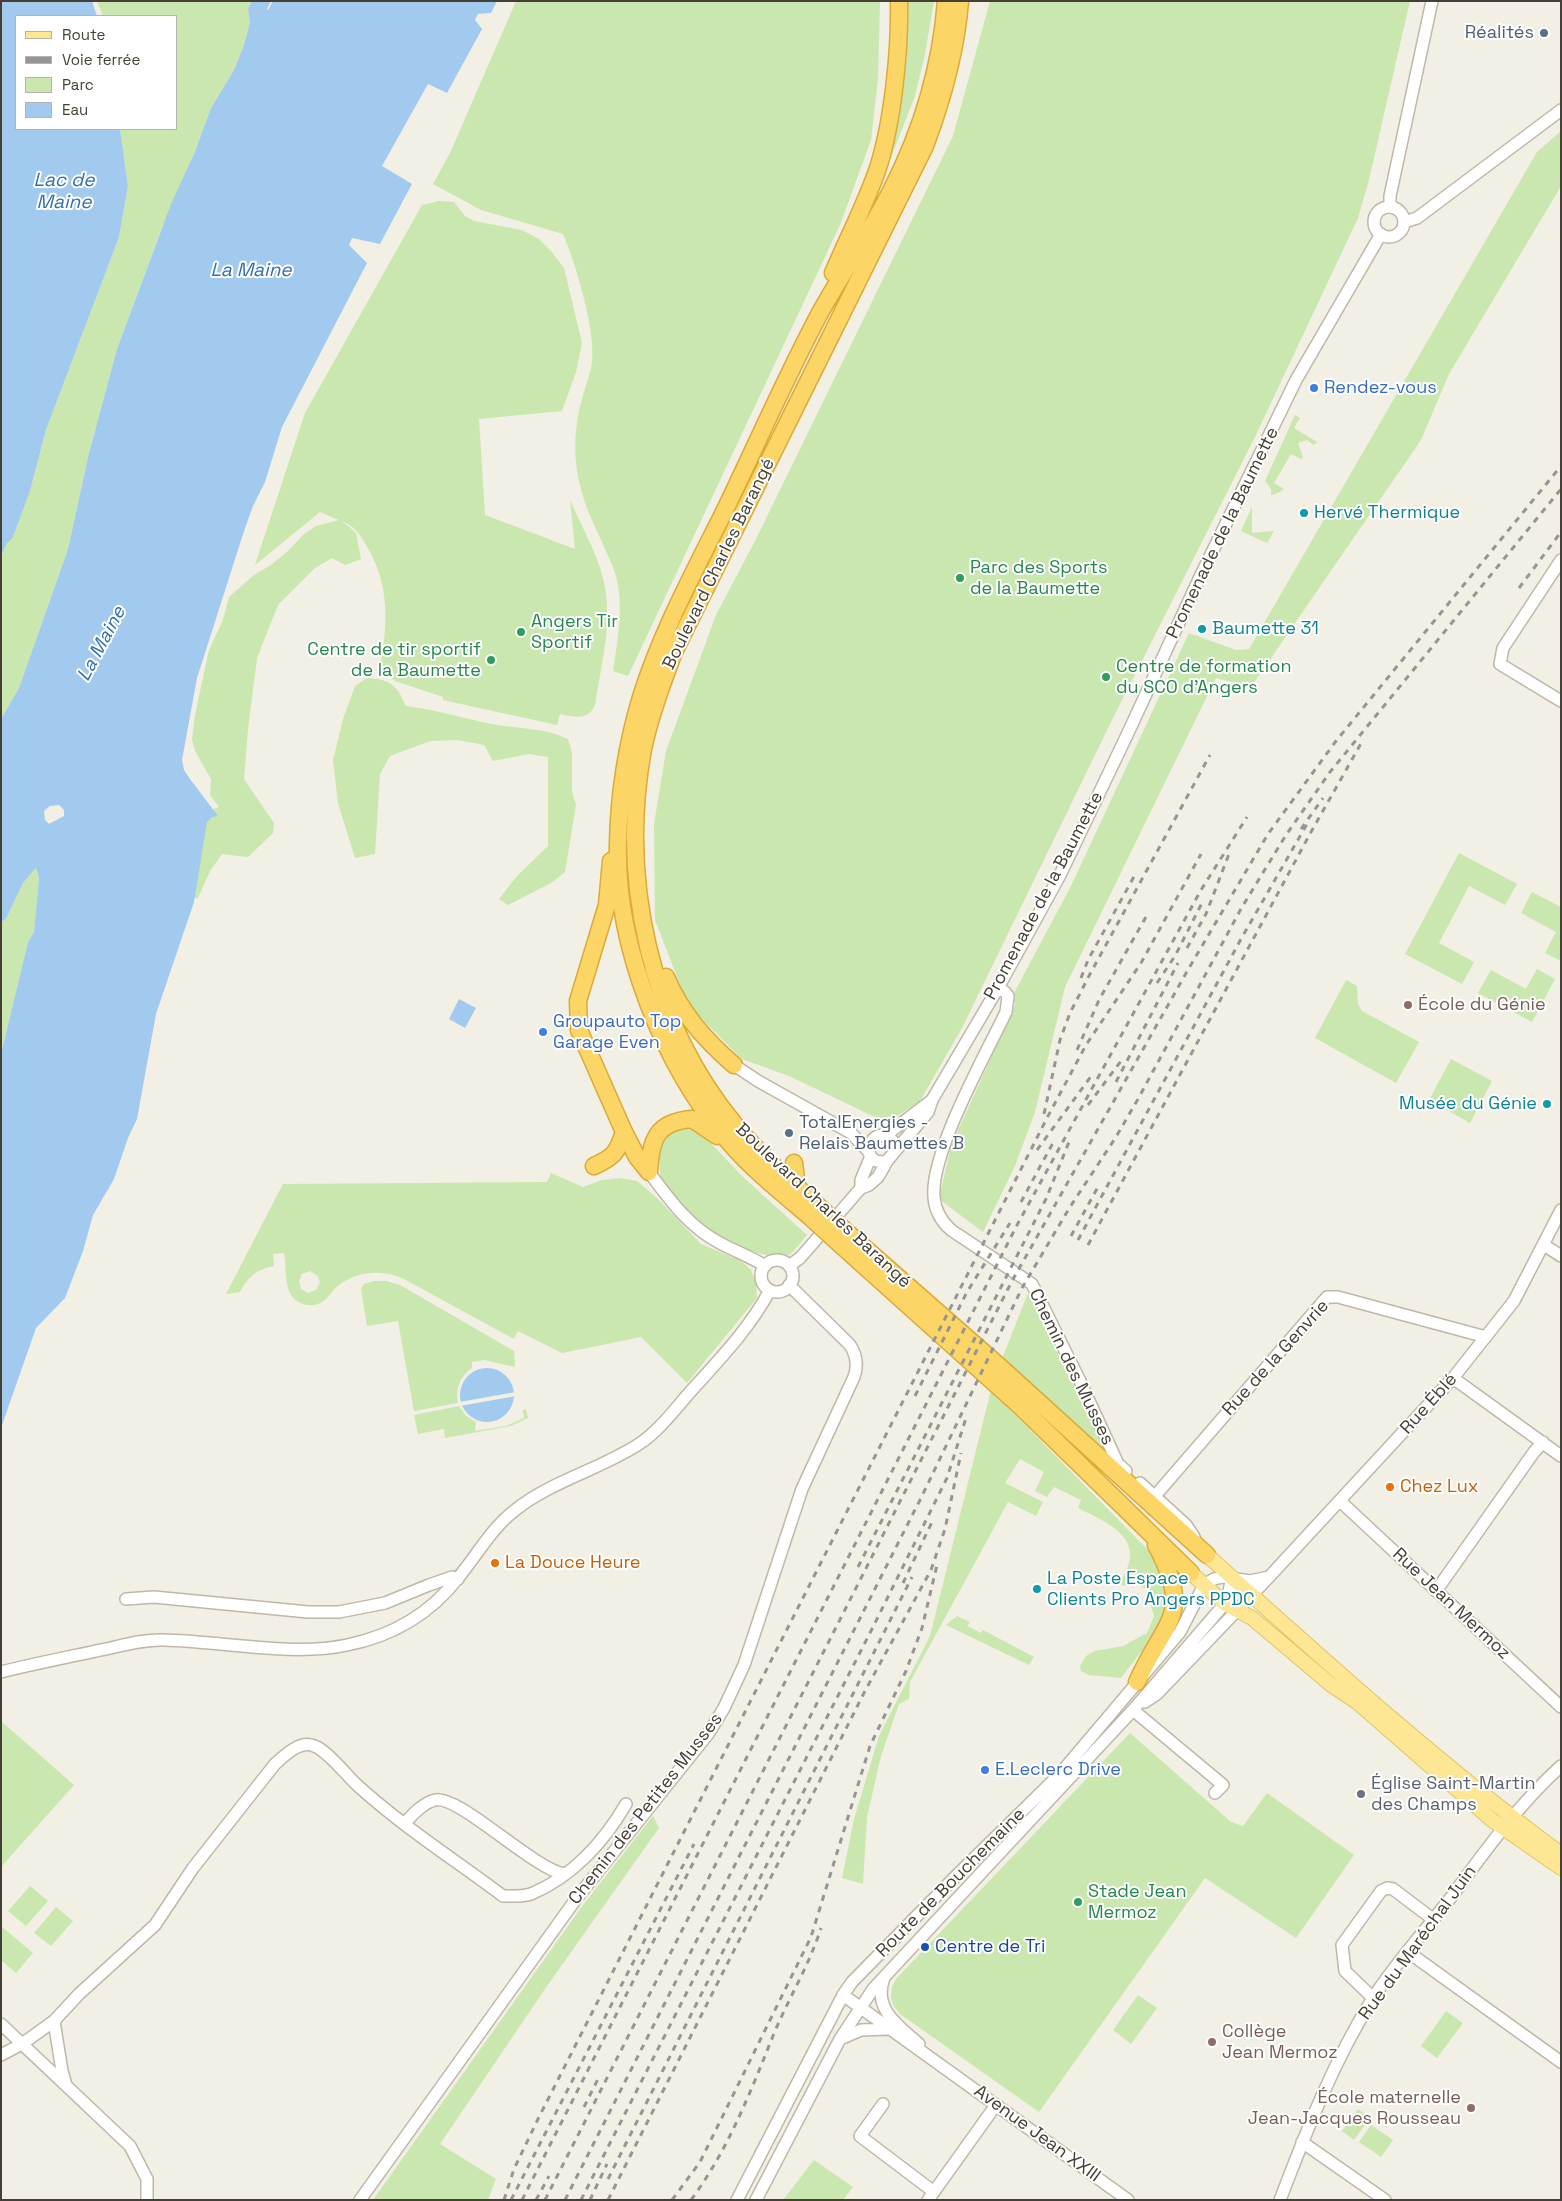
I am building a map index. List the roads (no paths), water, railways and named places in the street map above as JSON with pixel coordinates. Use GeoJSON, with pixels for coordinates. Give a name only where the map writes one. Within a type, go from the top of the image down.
{"type":"FeatureCollection","features":[{"type":"Feature","properties":{"kind":"highway"},"geometry":{"type":"LineString","coordinates":[[820,313],[831,278],[880,160],[894,84],[900,19],[899,1]]}},
{"type":"Feature","properties":{"kind":"highway","name":"Boulevard Charles Barangé"},"geometry":{"type":"LineString","coordinates":[[946,1],[936,73],[905,162],[891,192],[820,313],[683,595],[642,692],[628,746],[622,792],[618,845],[620,886],[627,929],[637,969],[651,1010],[670,1054],[688,1086],[729,1143],[813,1210],[847,1241],[1191,1572]]}},
{"type":"Feature","properties":{"kind":"highway"},"geometry":{"type":"LineString","coordinates":[[951,68],[960,1]]}},
{"type":"Feature","properties":{"kind":"highway"},"geometry":{"type":"LineString","coordinates":[[951,68],[962,52],[970,1]]}},
{"type":"Feature","properties":{"kind":"highway","name":"Boulevard Charles Barangé"},"geometry":{"type":"LineString","coordinates":[[813,1210],[797,1187],[736,1126],[712,1094],[683,1043],[665,1002],[649,952],[641,918],[634,840],[636,805],[644,748],[674,652],[698,600],[803,394],[925,146],[941,103],[951,68]]}},
{"type":"Feature","properties":{"kind":"highway"},"geometry":{"type":"LineString","coordinates":[[618,845],[611,858],[607,905],[578,1000],[579,1030],[624,1132],[637,1157],[649,1172]]}},
{"type":"Feature","properties":{"kind":"highway"},"geometry":{"type":"LineString","coordinates":[[649,952],[664,971],[674,994],[690,1020],[716,1050],[734,1065]]}},
{"type":"Feature","properties":{"kind":"highway"},"geometry":{"type":"LineString","coordinates":[[649,1172],[654,1139],[668,1123],[692,1119],[729,1143]]}},
{"type":"Feature","properties":{"kind":"highway"},"geometry":{"type":"LineString","coordinates":[[594,1166],[610,1159],[618,1150],[624,1132]]}},
{"type":"Feature","properties":{"kind":"highway"},"geometry":{"type":"LineString","coordinates":[[794,1163],[797,1187]]}},
{"type":"Feature","properties":{"kind":"highway","name":"Boulevard Charles Barangé"},"geometry":{"type":"LineString","coordinates":[[847,1241],[1006,1373],[1207,1555]]}},
{"type":"Feature","properties":{"kind":"highway"},"geometry":{"type":"LineString","coordinates":[[1137,1682],[1146,1662],[1168,1628],[1174,1607],[1173,1582],[1147,1530]]}},
{"type":"Feature","properties":{"kind":"main road","name":"Boulevard Charles Barangé"},"geometry":{"type":"LineString","coordinates":[[1207,1555],[1334,1671],[1509,1823]]}},
{"type":"Feature","properties":{"kind":"main road","name":"Boulevard Charles Barangé"},"geometry":{"type":"LineString","coordinates":[[1191,1572],[1201,1588],[1260,1624],[1330,1684],[1357,1702],[1414,1754],[1509,1823]]}},
{"type":"Feature","properties":{"kind":"main road"},"geometry":{"type":"LineString","coordinates":[[1509,1823],[1561,1854]]}},
{"type":"Feature","properties":{"kind":"main road"},"geometry":{"type":"LineString","coordinates":[[1509,1823],[1561,1868]]}},
{"type":"Feature","properties":{"kind":"street"},"geometry":{"type":"LineString","coordinates":[[1390,207],[1390,196],[1432,1]]}},
{"type":"Feature","properties":{"kind":"street"},"geometry":{"type":"LineString","coordinates":[[1404,222],[1417,218],[1561,110]]}},
{"type":"Feature","properties":{"kind":"street"},"geometry":{"type":"LineString","coordinates":[[1390,207],[1400,212],[1404,222],[1402,230],[1396,235],[1388,237],[1381,234],[1374,225],[1376,216],[1381,210],[1390,207]]}},
{"type":"Feature","properties":{"kind":"street","name":"Promenade de la Baumette"},"geometry":{"type":"LineString","coordinates":[[789,1266],[800,1258],[861,1188],[870,1185],[878,1177],[887,1161],[928,1112],[932,1100],[998,988],[1059,877],[1200,577],[1296,380],[1381,234]]}},
{"type":"Feature","properties":{"kind":"street"},"geometry":{"type":"LineString","coordinates":[[1561,560],[1503,648],[1500,664],[1561,701]]}},
{"type":"Feature","properties":{"kind":"street","name":"Chemin des Musses"},"geometry":{"type":"LineString","coordinates":[[998,988],[1008,996],[1006,1012],[965,1096],[941,1155],[934,1187],[936,1210],[951,1230],[1032,1284],[1118,1464],[1155,1496]]}},
{"type":"Feature","properties":{"kind":"street"},"geometry":{"type":"LineString","coordinates":[[734,1065],[758,1081],[851,1133],[878,1161],[887,1161]]}},
{"type":"Feature","properties":{"kind":"street","name":"Promenade de la Baumette"},"geometry":{"type":"LineString","coordinates":[[861,1188],[870,1154],[869,1145],[932,1100]]}},
{"type":"Feature","properties":{"kind":"street"},"geometry":{"type":"LineString","coordinates":[[851,1133],[881,1136],[892,1140],[895,1151]]}},
{"type":"Feature","properties":{"kind":"street"},"geometry":{"type":"LineString","coordinates":[[649,1172],[673,1205],[697,1227],[719,1243],[765,1266]]}},
{"type":"Feature","properties":{"kind":"street","name":"Rue Éblé"},"geometry":{"type":"LineString","coordinates":[[1238,1611],[1453,1378],[1514,1301],[1561,1210]]}},
{"type":"Feature","properties":{"kind":"street"},"geometry":{"type":"LineString","coordinates":[[1544,1245],[1561,1256]]}},
{"type":"Feature","properties":{"kind":"street"},"geometry":{"type":"LineString","coordinates":[[774,1260],[785,1262],[789,1266],[792,1276],[789,1285],[780,1291],[770,1290],[761,1279],[765,1266],[774,1260]]}},
{"type":"Feature","properties":{"kind":"street","name":"Chemin des Petites Musses"},"geometry":{"type":"LineString","coordinates":[[360,2200],[576,1898],[708,1734],[735,1686],[750,1648],[802,1489],[854,1377],[857,1366],[855,1354],[850,1345],[789,1285]]}},
{"type":"Feature","properties":{"kind":"street"},"geometry":{"type":"LineString","coordinates":[[1,1672],[133,1643],[161,1640],[313,1649],[346,1646],[378,1637],[404,1625],[425,1613],[444,1595],[500,1523],[524,1503],[551,1487],[606,1463],[642,1442],[673,1412],[727,1351],[763,1303],[770,1290]]}},
{"type":"Feature","properties":{"kind":"street","name":"Rue de la Genvrie"},"geometry":{"type":"LineString","coordinates":[[1155,1496],[1327,1297],[1338,1297],[1486,1337]]}},
{"type":"Feature","properties":{"kind":"street"},"geometry":{"type":"LineString","coordinates":[[1453,1378],[1561,1456]]}},
{"type":"Feature","properties":{"kind":"street"},"geometry":{"type":"LineString","coordinates":[[1436,1591],[1543,1442]]}},
{"type":"Feature","properties":{"kind":"street","name":"Boulevard Charles Barangé"},"geometry":{"type":"LineString","coordinates":[[1155,1496],[1186,1525],[1207,1555]]}},
{"type":"Feature","properties":{"kind":"street","name":"Rue Jean Mermoz"},"geometry":{"type":"LineString","coordinates":[[1340,1502],[1561,1707]]}},
{"type":"Feature","properties":{"kind":"street"},"geometry":{"type":"LineString","coordinates":[[126,1599],[154,1597],[324,1612],[354,1610],[385,1603],[429,1584],[452,1577],[458,1579]]}},
{"type":"Feature","properties":{"kind":"street"},"geometry":{"type":"LineString","coordinates":[[1201,1588],[1217,1578],[1232,1577],[1250,1581],[1269,1577]]}},
{"type":"Feature","properties":{"kind":"street","name":"Route de Bouchemaine"},"geometry":{"type":"LineString","coordinates":[[756,2200],[840,2038],[859,2009],[886,1974],[1133,1710],[1224,1603],[1228,1596],[1232,1577]]}},
{"type":"Feature","properties":{"kind":"street"},"geometry":{"type":"LineString","coordinates":[[429,1584],[437,1588],[444,1595]]}},
{"type":"Feature","properties":{"kind":"street","name":"Route de Bouchemaine"},"geometry":{"type":"LineString","coordinates":[[737,2200],[842,1995],[899,1934],[1038,1797],[1180,1632],[1187,1622],[1201,1588]]}},
{"type":"Feature","properties":{"kind":"street","name":"Route de Bouchemaine"},"geometry":{"type":"LineString","coordinates":[[1133,1710],[1157,1694],[1238,1611]]}},
{"type":"Feature","properties":{"kind":"street"},"geometry":{"type":"LineString","coordinates":[[1133,1710],[1223,1785],[1215,1793]]}},
{"type":"Feature","properties":{"kind":"street"},"geometry":{"type":"LineString","coordinates":[[1,2055],[22,2044],[54,2021],[80,1994],[155,1925],[193,1868],[275,1764],[291,1751],[304,1745],[313,1744],[330,1757],[373,1800],[504,1896],[530,1894],[573,1870],[618,1818],[626,1804]]}},
{"type":"Feature","properties":{"kind":"street","name":"Rue du Maréchal Juin"},"geometry":{"type":"LineString","coordinates":[[1280,2200],[1331,2072],[1373,1998],[1509,1823],[1538,1788],[1561,1766]]}},
{"type":"Feature","properties":{"kind":"street"},"geometry":{"type":"LineString","coordinates":[[405,1823],[415,1811],[436,1800],[445,1800],[460,1808],[555,1873],[564,1874]]}},
{"type":"Feature","properties":{"kind":"street"},"geometry":{"type":"LineString","coordinates":[[1373,1998],[1345,1971],[1342,1945],[1381,1891],[1387,1888],[1393,1889],[1434,1920]]}},
{"type":"Feature","properties":{"kind":"street"},"geometry":{"type":"LineString","coordinates":[[1408,1952],[1561,2062]]}},
{"type":"Feature","properties":{"kind":"street","name":"Avenue Jean XXIII"},"geometry":{"type":"LineString","coordinates":[[886,1974],[881,1990],[885,2011],[889,2017],[946,2069]]}},
{"type":"Feature","properties":{"kind":"street","name":"Avenue Jean XXIII"},"geometry":{"type":"LineString","coordinates":[[842,1995],[888,2030],[946,2069],[1128,2200]]}},
{"type":"Feature","properties":{"kind":"street"},"geometry":{"type":"LineString","coordinates":[[54,2021],[60,2062],[67,2086]]}},
{"type":"Feature","properties":{"kind":"street"},"geometry":{"type":"LineString","coordinates":[[1,2024],[130,2146],[146,2179],[147,2200]]}},
{"type":"Feature","properties":{"kind":"street"},"geometry":{"type":"LineString","coordinates":[[840,2038],[860,2030],[888,2030]]}},
{"type":"Feature","properties":{"kind":"street"},"geometry":{"type":"LineString","coordinates":[[883,2104],[860,2136],[931,2196],[996,2105]]}},
{"type":"Feature","properties":{"kind":"street"},"geometry":{"type":"LineString","coordinates":[[1302,2142],[1385,2200]]}},
{"type":"Feature","properties":{"kind":"water","name":"Lac de Maine"},"geometry":{"type":"Polygon","coordinates":[[[1,1],[92,1],[97,15],[15,15],[15,130],[120,130],[128,186],[119,237],[46,430],[30,491],[12,539],[7,543],[1,556],[1,1]]]}},
{"type":"Feature","properties":{"kind":"water","name":"La Maine"},"geometry":{"type":"Polygon","coordinates":[[[252,1],[271,1],[268,10],[273,1],[497,1],[491,13],[478,14],[475,20],[482,29],[447,93],[428,84],[382,166],[412,184],[380,244],[352,238],[349,245],[367,263],[282,427],[265,482],[253,506],[244,531],[197,678],[182,760],[184,770],[218,816],[212,817],[207,822],[194,902],[156,1014],[137,1119],[128,1138],[114,1179],[93,1215],[83,1251],[65,1298],[36,1328],[1,1428],[1,1054],[28,942],[34,932],[39,878],[36,868],[23,883],[6,919],[1,922],[1,719],[19,688],[68,549],[89,453],[117,349],[171,204],[194,154],[211,108],[234,70],[244,45],[250,22],[248,9],[252,1]],[[59,805],[50,806],[44,811],[45,820],[49,824],[64,816],[64,810],[59,805]]]}},
{"type":"Feature","properties":{"kind":"water"},"geometry":{"type":"Polygon","coordinates":[[[459,999],[476,1008],[465,1028],[449,1019],[459,999]]]}},
{"type":"Feature","properties":{"kind":"water"},"geometry":{"type":"Polygon","coordinates":[[[482,1368],[492,1368],[506,1376],[512,1385],[514,1395],[512,1405],[506,1414],[492,1422],[482,1422],[472,1417],[465,1410],[460,1400],[460,1390],[465,1380],[472,1373],[482,1368]]]}},
{"type":"Feature","properties":{"kind":"railway"},"geometry":{"type":"LineString","coordinates":[[545,2200],[1012,1281],[1189,968],[1268,834],[1336,741],[1561,466]]}},
{"type":"Feature","properties":{"kind":"railway"},"geometry":{"type":"LineString","coordinates":[[565,2200],[922,1496],[1022,1288],[1138,1099],[1242,907],[1286,835],[1330,772],[1561,489]]}},
{"type":"Feature","properties":{"kind":"railway"},"geometry":{"type":"LineString","coordinates":[[1519,588],[1561,532]]}},
{"type":"Feature","properties":{"kind":"railway"},"geometry":{"type":"LineString","coordinates":[[1088,1245],[1311,832],[1363,740]]}},
{"type":"Feature","properties":{"kind":"railway"},"geometry":{"type":"LineString","coordinates":[[1044,1114],[1060,1040],[1070,1013],[1210,755]]}},
{"type":"Feature","properties":{"kind":"railway"},"geometry":{"type":"LineString","coordinates":[[1301,829],[1323,798]]}},
{"type":"Feature","properties":{"kind":"railway"},"geometry":{"type":"LineString","coordinates":[[522,2200],[1016,1227],[1201,890],[1247,817]]}},
{"type":"Feature","properties":{"kind":"railway"},"geometry":{"type":"LineString","coordinates":[[1078,1240],[1241,939],[1307,824]]}},
{"type":"Feature","properties":{"kind":"railway"},"geometry":{"type":"LineString","coordinates":[[504,2200],[514,2169],[539,2117],[1047,1118],[1086,1045],[1141,963],[1201,854]]}},
{"type":"Feature","properties":{"kind":"railway"},"geometry":{"type":"LineString","coordinates":[[1187,948],[1206,914],[1229,854]]}},
{"type":"Feature","properties":{"kind":"railway"},"geometry":{"type":"LineString","coordinates":[[1081,978],[1088,960],[1136,873]]}},
{"type":"Feature","properties":{"kind":"railway"},"geometry":{"type":"LineString","coordinates":[[1157,983],[1175,956],[1202,903]]}},
{"type":"Feature","properties":{"kind":"railway"},"geometry":{"type":"LineString","coordinates":[[1077,1050],[1099,1000],[1147,915]]}},
{"type":"Feature","properties":{"kind":"railway"},"geometry":{"type":"LineString","coordinates":[[1116,1082],[1178,963]]}},
{"type":"Feature","properties":{"kind":"railway"},"geometry":{"type":"LineString","coordinates":[[1088,1105],[1121,1061]]}},
{"type":"Feature","properties":{"kind":"railway"},"geometry":{"type":"LineString","coordinates":[[1037,1150],[1092,1075]]}},
{"type":"Feature","properties":{"kind":"railway"},"geometry":{"type":"LineString","coordinates":[[1021,1202],[1055,1139]]}},
{"type":"Feature","properties":{"kind":"railway"},"geometry":{"type":"LineString","coordinates":[[858,1567],[1046,1199],[1069,1142]]}},
{"type":"Feature","properties":{"kind":"railway"},"geometry":{"type":"LineString","coordinates":[[1071,1236],[1099,1185]]}},
{"type":"Feature","properties":{"kind":"railway"},"geometry":{"type":"LineString","coordinates":[[915,1396],[967,1292],[1010,1223]]}},
{"type":"Feature","properties":{"kind":"railway"},"geometry":{"type":"LineString","coordinates":[[581,2200],[947,1478],[967,1415]]}},
{"type":"Feature","properties":{"kind":"railway"},"geometry":{"type":"LineString","coordinates":[[608,2200],[865,1691],[931,1570],[945,1529],[961,1453]]}},
{"type":"Feature","properties":{"kind":"railway"},"geometry":{"type":"LineString","coordinates":[[903,1583],[932,1522]]}},
{"type":"Feature","properties":{"kind":"railway"},"geometry":{"type":"LineString","coordinates":[[672,2200],[700,2162],[811,1937],[870,1746],[906,1671],[922,1628],[937,1565]]}},
{"type":"Feature","properties":{"kind":"railway"},"geometry":{"type":"LineString","coordinates":[[608,2179],[912,1577]]}},
{"type":"Feature","properties":{"kind":"railway"},"geometry":{"type":"LineString","coordinates":[[511,2200],[694,1844]]}},
{"type":"Feature","properties":{"kind":"railway"},"geometry":{"type":"LineString","coordinates":[[691,2200],[716,2161],[737,2121],[779,2022],[811,1956],[821,1928]]}},
{"type":"Feature","properties":{"kind":"railway"},"geometry":{"type":"LineString","coordinates":[[584,2107],[600,2075]]}},
{"type":"Feature","properties":{"kind":"railway"},"geometry":{"type":"LineString","coordinates":[[590,2200],[607,2164]]}},
{"type":"Feature","properties":{"kind":"railway"},"geometry":{"type":"LineString","coordinates":[[536,2200],[549,2176]]}},
{"type":"Feature","properties":{"kind":"place","name":"Réalités"},"geometry":{"type":"Point","coordinates":[1544,33]}},
{"type":"Feature","properties":{"kind":"place","name":"Rendez-vous"},"geometry":{"type":"Point","coordinates":[1314,388]}},
{"type":"Feature","properties":{"kind":"place","name":"Hervé Thermique"},"geometry":{"type":"Point","coordinates":[1304,513]}},
{"type":"Feature","properties":{"kind":"place","name":"Parc des Sports de la Baumette"},"geometry":{"type":"Point","coordinates":[960,578]}},
{"type":"Feature","properties":{"kind":"place","name":"Baumette 31"},"geometry":{"type":"Point","coordinates":[1202,629]}},
{"type":"Feature","properties":{"kind":"place","name":"Angers Tir Sportif"},"geometry":{"type":"Point","coordinates":[521,632]}},
{"type":"Feature","properties":{"kind":"place","name":"Centre de tir sportif de la Baumette"},"geometry":{"type":"Point","coordinates":[491,660]}},
{"type":"Feature","properties":{"kind":"place","name":"Centre de formation du SCO d’Angers"},"geometry":{"type":"Point","coordinates":[1106,677]}},
{"type":"Feature","properties":{"kind":"place","name":"École du Génie"},"geometry":{"type":"Point","coordinates":[1408,1005]}},
{"type":"Feature","properties":{"kind":"place","name":"Groupauto Top Garage Even"},"geometry":{"type":"Point","coordinates":[543,1032]}},
{"type":"Feature","properties":{"kind":"place","name":"Musée du Génie"},"geometry":{"type":"Point","coordinates":[1547,1104]}},
{"type":"Feature","properties":{"kind":"place","name":"TotalEnergies - Relais Baumettes B"},"geometry":{"type":"Point","coordinates":[789,1133]}},
{"type":"Feature","properties":{"kind":"place","name":"Chez Lux"},"geometry":{"type":"Point","coordinates":[1390,1487]}},
{"type":"Feature","properties":{"kind":"place","name":"La Douce Heure"},"geometry":{"type":"Point","coordinates":[495,1563]}},
{"type":"Feature","properties":{"kind":"place","name":"La Poste Espace Clients Pro Angers PPDC"},"geometry":{"type":"Point","coordinates":[1037,1589]}},
{"type":"Feature","properties":{"kind":"place","name":"E.Leclerc Drive"},"geometry":{"type":"Point","coordinates":[985,1770]}},
{"type":"Feature","properties":{"kind":"place","name":"Église Saint-Martin des Champs"},"geometry":{"type":"Point","coordinates":[1361,1794]}},
{"type":"Feature","properties":{"kind":"place","name":"Stade Jean Mermoz"},"geometry":{"type":"Point","coordinates":[1078,1902]}},
{"type":"Feature","properties":{"kind":"place","name":"Centre de Tri"},"geometry":{"type":"Point","coordinates":[925,1947]}},
{"type":"Feature","properties":{"kind":"place","name":"Collège Jean Mermoz"},"geometry":{"type":"Point","coordinates":[1212,2042]}},
{"type":"Feature","properties":{"kind":"place","name":"École maternelle Jean-Jacques Rousseau"},"geometry":{"type":"Point","coordinates":[1471,2108]}}]}
